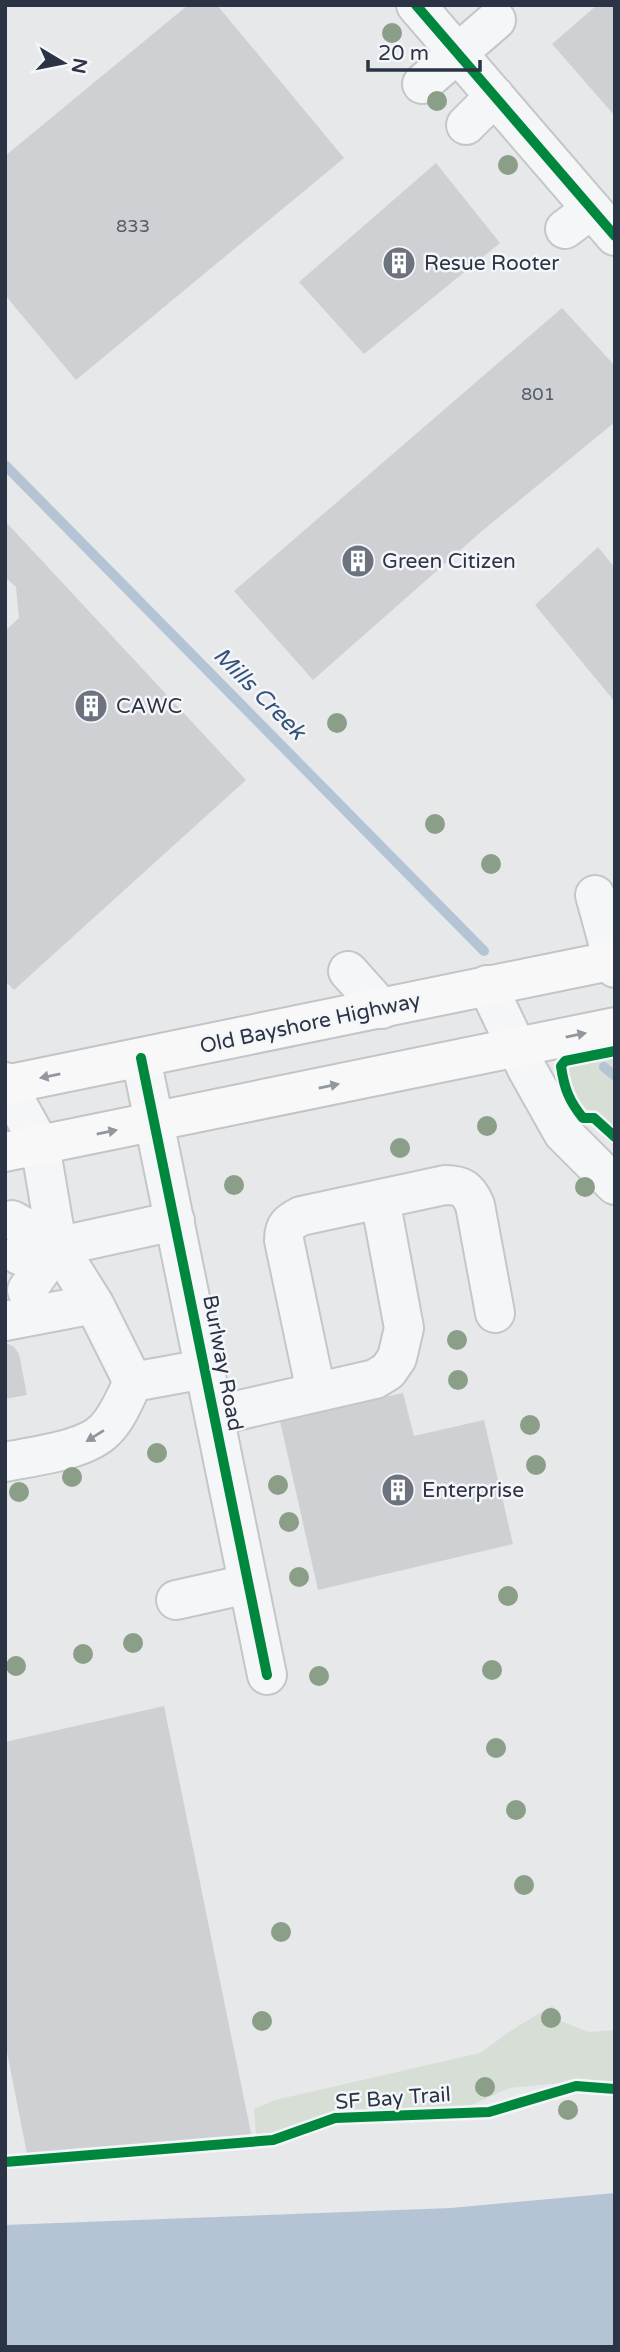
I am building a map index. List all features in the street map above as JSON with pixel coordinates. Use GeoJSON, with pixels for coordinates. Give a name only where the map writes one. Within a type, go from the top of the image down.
{"type":"FeatureCollection","features":[{"type":"Feature","properties":{"kind":"main road","name":"Old Bayshore Highway"},"geometry":{"type":"LineString","coordinates":[[6,1084],[382,1009],[487,985],[614,963]]}},
{"type":"Feature","properties":{"kind":"main road"},"geometry":{"type":"LineString","coordinates":[[22,1149],[615,1027]]}},
{"type":"Feature","properties":{"kind":"street"},"geometry":{"type":"LineString","coordinates":[[416,5],[495,96],[591,224]]}},
{"type":"Feature","properties":{"kind":"street"},"geometry":{"type":"LineString","coordinates":[[422,84],[496,20]]}},
{"type":"Feature","properties":{"kind":"street"},"geometry":{"type":"LineString","coordinates":[[466,125],[495,96]]}},
{"type":"Feature","properties":{"kind":"street"},"geometry":{"type":"LineString","coordinates":[[595,895],[614,963]]}},
{"type":"Feature","properties":{"kind":"street"},"geometry":{"type":"LineString","coordinates":[[348,971],[382,1009]]}},
{"type":"Feature","properties":{"kind":"street"},"geometry":{"type":"LineString","coordinates":[[487,985],[527,1069],[564,1133],[615,1185]]}},
{"type":"Feature","properties":{"kind":"street","name":"Burlway Road"},"geometry":{"type":"LineString","coordinates":[[141,1058],[267,1675]]}},
{"type":"Feature","properties":{"kind":"street"},"geometry":{"type":"LineString","coordinates":[[6,1084],[22,1149],[58,1246],[93,1304],[133,1382]]}},
{"type":"Feature","properties":{"kind":"street"},"geometry":{"type":"LineString","coordinates":[[316,1392],[284,1231],[287,1224],[301,1216],[445,1185],[464,1188],[475,1205],[495,1313]]}},
{"type":"Feature","properties":{"kind":"street"},"geometry":{"type":"LineString","coordinates":[[214,1416],[376,1379],[388,1371],[397,1358],[404,1328],[380,1199]]}},
{"type":"Feature","properties":{"kind":"street"},"geometry":{"type":"LineString","coordinates":[[19,1255],[175,1222]]}},
{"type":"Feature","properties":{"kind":"street"},"geometry":{"type":"LineString","coordinates":[[5,1321],[93,1304]]}},
{"type":"Feature","properties":{"kind":"street"},"geometry":{"type":"LineString","coordinates":[[133,1382],[204,1369]]}},
{"type":"Feature","properties":{"kind":"street"},"geometry":{"type":"LineString","coordinates":[[5,1462],[76,1446],[94,1439],[114,1419],[133,1382]]}},
{"type":"Feature","properties":{"kind":"street"},"geometry":{"type":"LineString","coordinates":[[176,1600],[248,1584]]}},
{"type":"Feature","properties":{"kind":"shaded area"},"geometry":{"type":"Polygon","coordinates":[[[615,1050],[615,1148],[572,1102],[562,1083],[568,1059],[615,1050]]]}},
{"type":"Feature","properties":{"kind":"shaded area"},"geometry":{"type":"Polygon","coordinates":[[[553,2005],[560,2021],[589,2032],[615,2030],[615,2083],[580,2081],[509,2088],[463,2109],[344,2111],[313,2121],[300,2133],[256,2134],[254,2109],[275,2100],[480,2053],[553,2005]]]}},
{"type":"Feature","properties":{"kind":"water"},"geometry":{"type":"Polygon","coordinates":[[[615,2193],[615,2347],[5,2347],[5,2225],[451,2208],[615,2193]]]}},
{"type":"Feature","properties":{"kind":"building"},"geometry":{"type":"Polygon","coordinates":[[[188,5],[217,5],[344,158],[76,380],[5,295],[5,156],[188,5]]]}},
{"type":"Feature","properties":{"kind":"building"},"geometry":{"type":"Polygon","coordinates":[[[597,5],[615,5],[615,116],[552,44],[597,5]]]}},
{"type":"Feature","properties":{"kind":"building","name":"Resue Rooter"},"geometry":{"type":"Polygon","coordinates":[[[436,163],[500,243],[364,354],[299,282],[436,163]]]}},
{"type":"Feature","properties":{"kind":"building"},"geometry":{"type":"Polygon","coordinates":[[[562,308],[615,366],[615,422],[482,531],[313,680],[234,591],[562,308]]]}},
{"type":"Feature","properties":{"kind":"building","name":"CAWC"},"geometry":{"type":"Polygon","coordinates":[[[5,521],[246,780],[14,990],[5,981],[5,631],[19,618],[16,587],[5,577],[5,521]]]}},
{"type":"Feature","properties":{"kind":"building"},"geometry":{"type":"Polygon","coordinates":[[[598,547],[615,568],[615,702],[535,605],[598,547]]]}},
{"type":"Feature","properties":{"kind":"building"},"geometry":{"type":"Polygon","coordinates":[[[5,1342],[19,1354],[27,1395],[5,1399],[5,1342]]]}},
{"type":"Feature","properties":{"kind":"building","name":"Enterprise"},"geometry":{"type":"Polygon","coordinates":[[[403,1393],[414,1436],[484,1420],[513,1544],[318,1590],[280,1421],[403,1393]]]}},
{"type":"Feature","properties":{"kind":"building"},"geometry":{"type":"Polygon","coordinates":[[[164,1706],[252,2138],[28,2159],[5,2042],[5,1742],[164,1706]]]}},
{"type":"Feature","properties":{"kind":"waterway","name":"Mills Creek"},"geometry":{"type":"LineString","coordinates":[[5,465],[484,951]]}},
{"type":"Feature","properties":{"kind":"waterway","name":"Mills Creek"},"geometry":{"type":"LineString","coordinates":[[604,1067],[615,1076]]}},
{"type":"Feature","properties":{"kind":"cycle path"},"geometry":{"type":"LineString","coordinates":[[416,5],[615,236]]}},
{"type":"Feature","properties":{"kind":"cycle path"},"geometry":{"type":"LineString","coordinates":[[615,1051],[565,1061],[561,1066],[568,1094],[578,1112],[583,1118],[594,1118],[615,1137]]}},
{"type":"Feature","properties":{"kind":"cycle path"},"geometry":{"type":"LineString","coordinates":[[141,1058],[267,1675]]}},
{"type":"Feature","properties":{"kind":"cycle path","name":"SF Bay Trail"},"geometry":{"type":"LineString","coordinates":[[5,2162],[273,2140],[335,2118],[489,2112],[576,2086],[615,2089]]}},
{"type":"Feature","properties":{"kind":"place","name":"Resue Rooter"},"geometry":{"type":"Point","coordinates":[399,263]}},
{"type":"Feature","properties":{"kind":"place","name":"Green Citizen"},"geometry":{"type":"Point","coordinates":[358,561]}},
{"type":"Feature","properties":{"kind":"place","name":"CAWC"},"geometry":{"type":"Point","coordinates":[91,706]}},
{"type":"Feature","properties":{"kind":"place","name":"Enterprise"},"geometry":{"type":"Point","coordinates":[398,1490]}}]}
